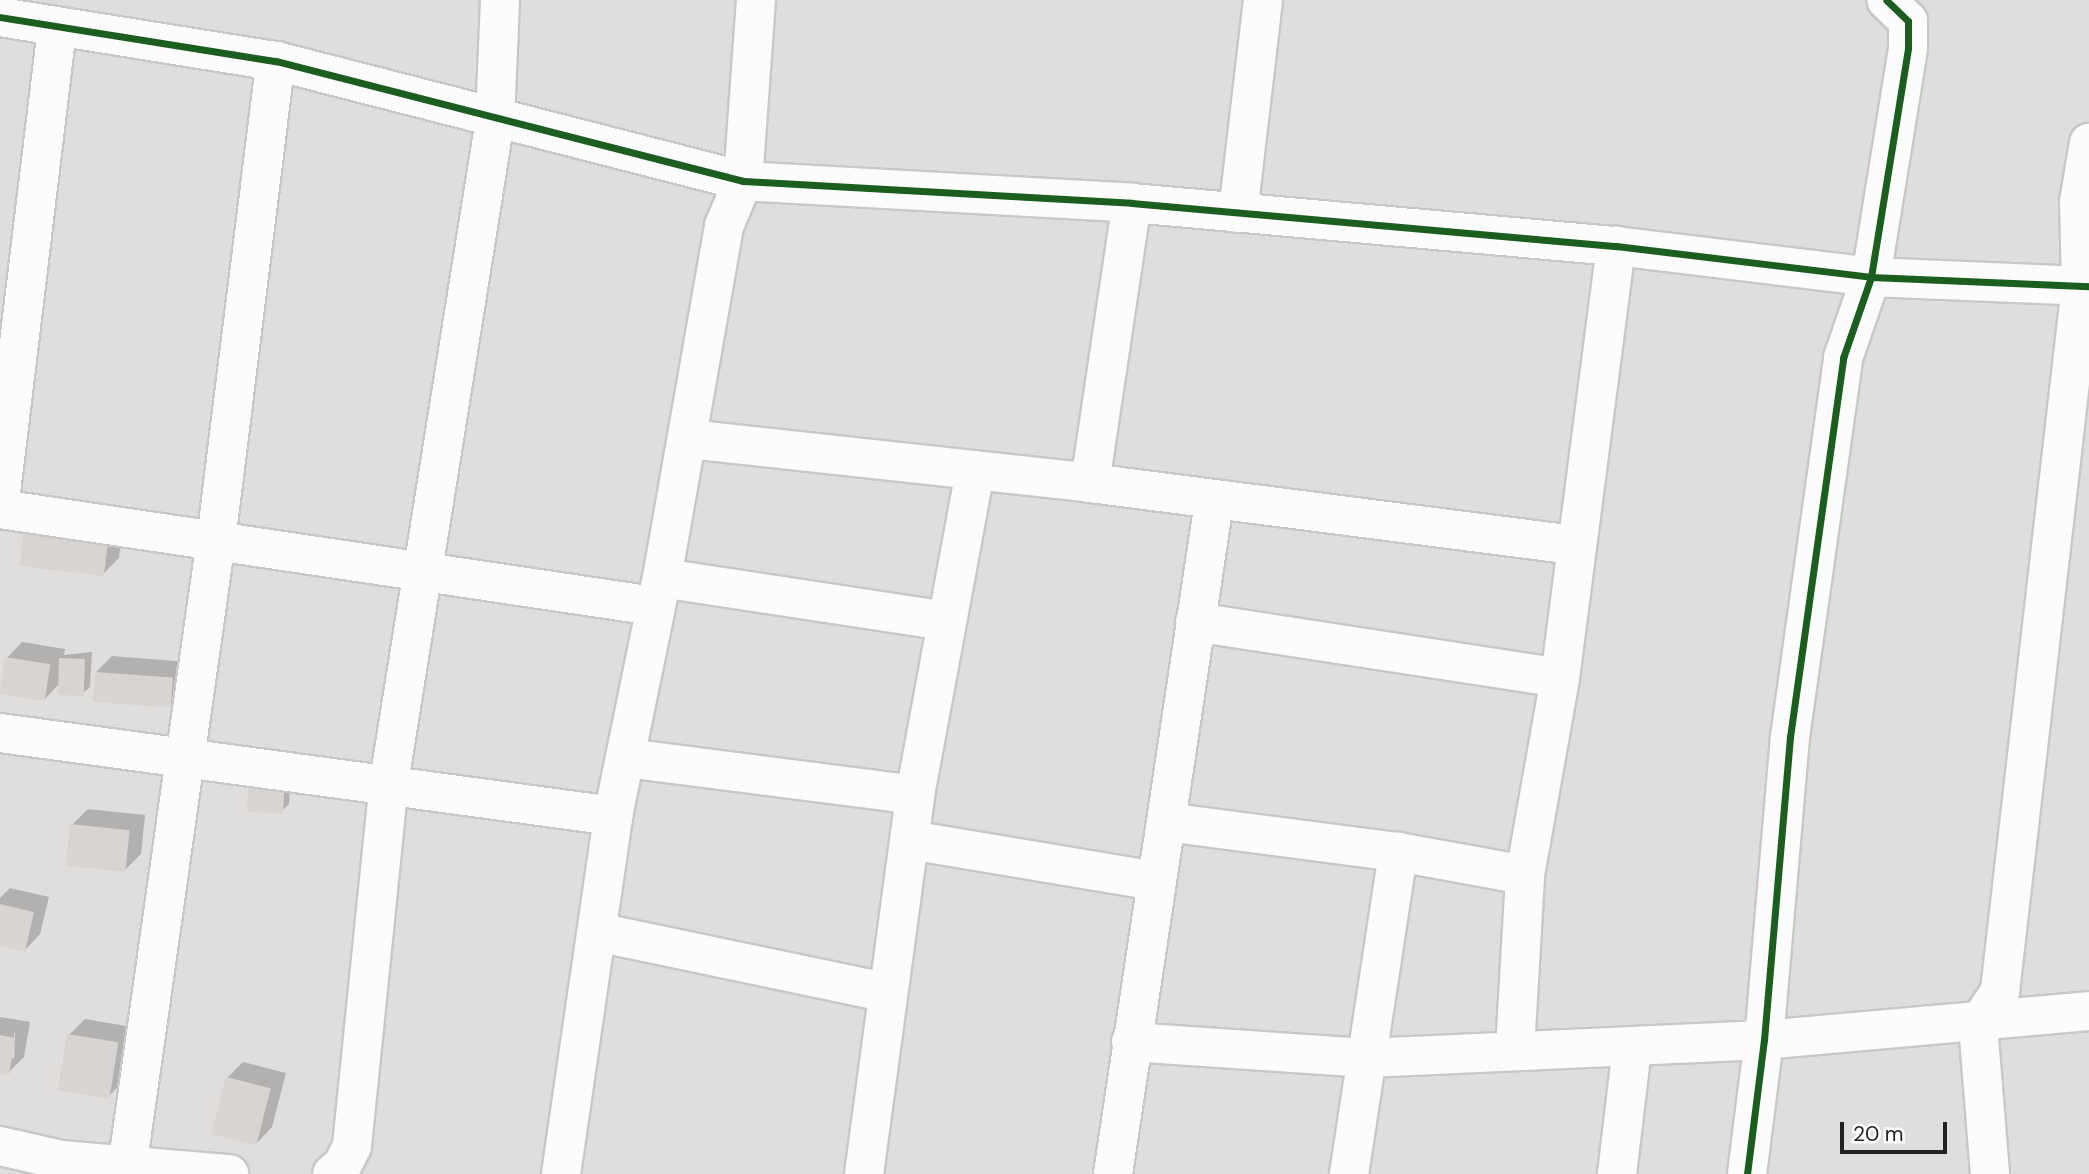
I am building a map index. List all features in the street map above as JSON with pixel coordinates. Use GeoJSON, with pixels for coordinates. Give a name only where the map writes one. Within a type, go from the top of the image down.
{"type":"FeatureCollection","features":[{"type":"Feature","properties":{"kind":"street"},"geometry":{"type":"LineString","coordinates":[[332,1174],[342,1166],[352,1146],[389,782],[495,120],[500,0]]}},
{"type":"Feature","properties":{"kind":"street"},"geometry":{"type":"LineString","coordinates":[[561,1174],[613,816],[627,758],[688,439],[724,226],[743,181],[756,0]]}},
{"type":"Feature","properties":{"kind":"street"},"geometry":{"type":"LineString","coordinates":[[1238,213],[1263,0]]}},
{"type":"Feature","properties":{"kind":"street"},"geometry":{"type":"LineString","coordinates":[[1747,1174],[1764,1040],[1790,737],[1841,372],[1871,277],[1908,48],[1908,21],[1886,0]]}},
{"type":"Feature","properties":{"kind":"street"},"geometry":{"type":"LineString","coordinates":[[0,17],[276,61],[495,120],[743,181],[1132,203],[1616,246],[1871,277],[2085,286]]}},
{"type":"Feature","properties":{"kind":"street"},"geometry":{"type":"LineString","coordinates":[[0,500],[57,28]]}},
{"type":"Feature","properties":{"kind":"street"},"geometry":{"type":"LineString","coordinates":[[127,1168],[216,540],[276,61]]}},
{"type":"Feature","properties":{"kind":"street"},"geometry":{"type":"LineString","coordinates":[[1990,1174],[1978,1024],[2000,991],[2085,286],[2079,202],[2089,142]]}},
{"type":"Feature","properties":{"kind":"street"},"geometry":{"type":"LineString","coordinates":[[1090,483],[1132,203]]}},
{"type":"Feature","properties":{"kind":"street"},"geometry":{"type":"LineString","coordinates":[[1515,1050],[1525,876],[1560,678],[1616,246]]}},
{"type":"Feature","properties":{"kind":"street"},"geometry":{"type":"LineString","coordinates":[[688,439],[1090,483],[1214,502],[1576,545]]}},
{"type":"Feature","properties":{"kind":"street"},"geometry":{"type":"LineString","coordinates":[[864,1174],[915,795],[975,470]]}},
{"type":"Feature","properties":{"kind":"street"},"geometry":{"type":"LineString","coordinates":[[1113,1174],[1214,502]]}},
{"type":"Feature","properties":{"kind":"street"},"geometry":{"type":"LineString","coordinates":[[0,509],[216,540],[421,574],[658,592],[945,621]]}},
{"type":"Feature","properties":{"kind":"street"},"geometry":{"type":"LineString","coordinates":[[1195,622],[1560,678]]}},
{"type":"Feature","properties":{"kind":"street"},"geometry":{"type":"LineString","coordinates":[[0,733],[389,782],[613,816]]}},
{"type":"Feature","properties":{"kind":"street"},"geometry":{"type":"LineString","coordinates":[[627,758],[915,795]]}},
{"type":"Feature","properties":{"kind":"street"},"geometry":{"type":"LineString","coordinates":[[1166,822],[1398,852],[1525,876]]}},
{"type":"Feature","properties":{"kind":"street"},"geometry":{"type":"LineString","coordinates":[[910,840],[1156,881]]}},
{"type":"Feature","properties":{"kind":"street"},"geometry":{"type":"LineString","coordinates":[[1349,1174],[1398,852]]}},
{"type":"Feature","properties":{"kind":"street"},"geometry":{"type":"LineString","coordinates":[[597,932],[888,993]]}},
{"type":"Feature","properties":{"kind":"street"},"geometry":{"type":"LineString","coordinates":[[1131,1042],[1367,1058],[1764,1040],[1978,1024],[2089,1011]]}},
{"type":"Feature","properties":{"kind":"street"},"geometry":{"type":"LineString","coordinates":[[1617,1174],[1632,1048]]}},
{"type":"Feature","properties":{"kind":"street"},"geometry":{"type":"LineString","coordinates":[[0,1146],[60,1167],[229,1174]]}},
{"type":"Feature","properties":{"kind":"shaded area"},"geometry":{"type":"Polygon","coordinates":[[[0,0],[2089,0],[2089,1174],[0,1174],[0,0]]]}},
{"type":"Feature","properties":{"kind":"building"},"geometry":{"type":"Polygon","coordinates":[[[24,529],[108,539],[104,576],[19,566],[24,529]]]}},
{"type":"Feature","properties":{"kind":"building"},"geometry":{"type":"Polygon","coordinates":[[[5,657],[50,664],[45,701],[0,694],[5,657]]]}},
{"type":"Feature","properties":{"kind":"building"},"geometry":{"type":"Polygon","coordinates":[[[59,658],[85,659],[84,696],[58,695],[59,658]]]}},
{"type":"Feature","properties":{"kind":"building"},"geometry":{"type":"Polygon","coordinates":[[[95,672],[173,677],[171,707],[93,702],[95,672]]]}},
{"type":"Feature","properties":{"kind":"building"},"geometry":{"type":"Polygon","coordinates":[[[249,775],[285,777],[283,814],[247,812],[249,775]]]}},
{"type":"Feature","properties":{"kind":"building"},"geometry":{"type":"Polygon","coordinates":[[[70,824],[130,830],[125,872],[66,866],[70,824]]]}},
{"type":"Feature","properties":{"kind":"building"},"geometry":{"type":"Polygon","coordinates":[[[0,904],[34,912],[25,952],[0,946],[0,904]]]}},
{"type":"Feature","properties":{"kind":"building"},"geometry":{"type":"Polygon","coordinates":[[[67,1034],[118,1042],[109,1098],[58,1090],[67,1034]]]}},
{"type":"Feature","properties":{"kind":"building"},"geometry":{"type":"Polygon","coordinates":[[[0,1035],[15,1038],[9,1075],[0,1073],[0,1035]]]}},
{"type":"Feature","properties":{"kind":"building"},"geometry":{"type":"Polygon","coordinates":[[[226,1077],[271,1088],[256,1145],[212,1134],[226,1077]]]}},
{"type":"Feature","properties":{"kind":"cycle path"},"geometry":{"type":"LineString","coordinates":[[1747,1174],[1764,1040],[1790,737],[1843,358],[1871,277],[1908,48],[1908,21],[1886,0]]}},
{"type":"Feature","properties":{"kind":"cycle path"},"geometry":{"type":"LineString","coordinates":[[0,17],[276,61],[743,181],[1132,203],[1616,246],[1871,277],[2089,286]]}}]}
